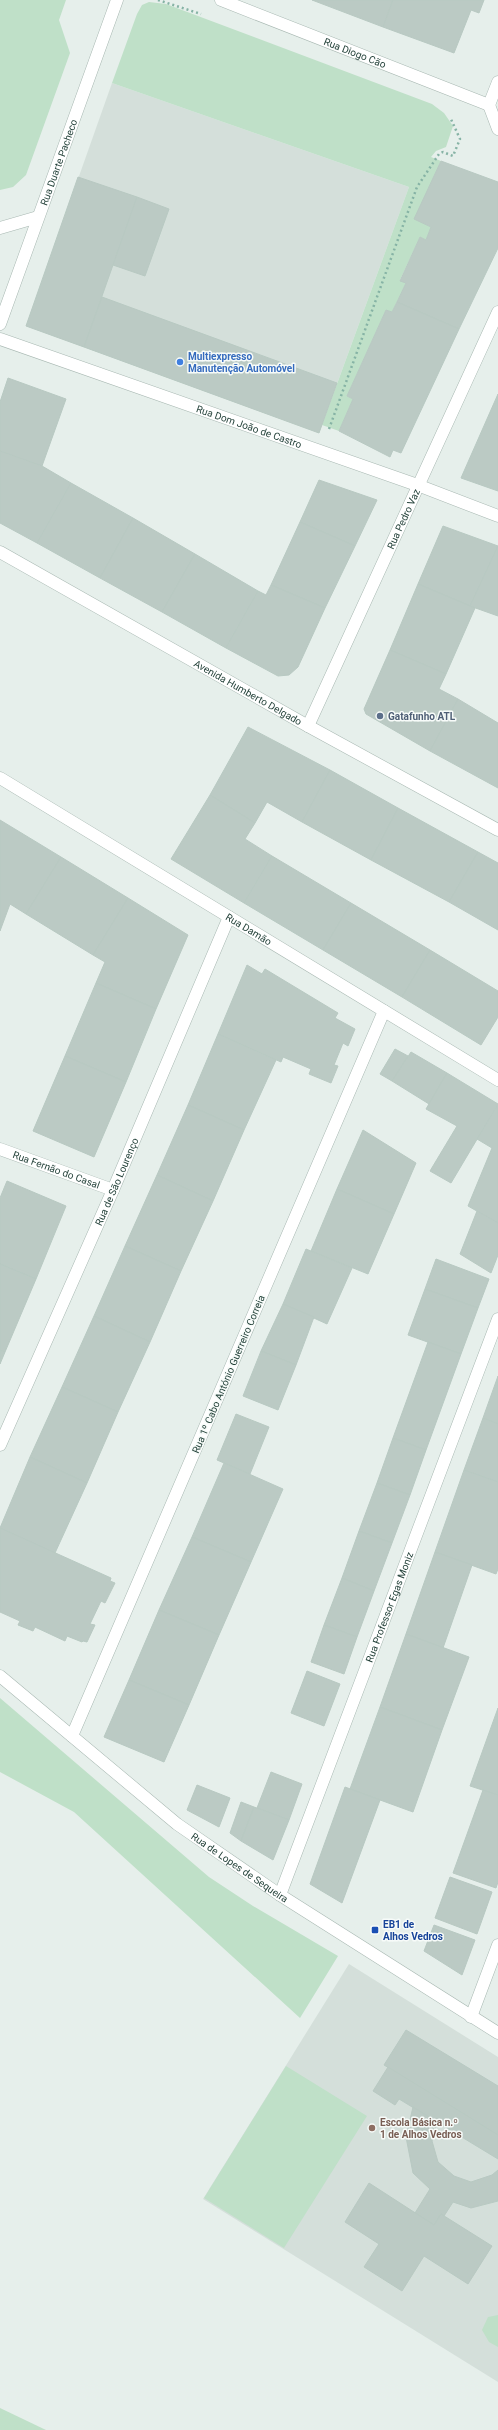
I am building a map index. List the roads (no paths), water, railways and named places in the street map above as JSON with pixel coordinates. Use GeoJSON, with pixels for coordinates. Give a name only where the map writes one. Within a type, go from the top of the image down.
{"type":"FeatureCollection","features":[{"type":"Feature","properties":{"kind":"street","name":"Rua Duarte Pacheco"},"geometry":{"type":"LineString","coordinates":[[0,324],[117,0]]}},
{"type":"Feature","properties":{"kind":"street","name":"Rua Diogo Cão"},"geometry":{"type":"LineString","coordinates":[[221,0],[489,105]]}},
{"type":"Feature","properties":{"kind":"street"},"geometry":{"type":"LineString","coordinates":[[498,82],[489,105],[498,129]]}},
{"type":"Feature","properties":{"kind":"street"},"geometry":{"type":"LineString","coordinates":[[0,228],[38,217]]}},
{"type":"Feature","properties":{"kind":"street","name":"Rua Pedro Vaz"},"geometry":{"type":"LineString","coordinates":[[308,726],[420,486],[498,312]]}},
{"type":"Feature","properties":{"kind":"street","name":"Rua Dom João de Castro"},"geometry":{"type":"LineString","coordinates":[[0,339],[420,486],[498,516]]}},
{"type":"Feature","properties":{"kind":"street","name":"Avenida Humberto Delgado"},"geometry":{"type":"LineString","coordinates":[[0,552],[308,726],[498,830]]}},
{"type":"Feature","properties":{"kind":"street","name":"Rua Damão"},"geometry":{"type":"LineString","coordinates":[[0,778],[498,1080]]}},
{"type":"Feature","properties":{"kind":"street","name":"Rua de São Lourenço"},"geometry":{"type":"LineString","coordinates":[[0,1445],[113,1190],[229,917]]}},
{"type":"Feature","properties":{"kind":"street","name":"Rua 1º Cabo António Guerreiro Correia"},"geometry":{"type":"LineString","coordinates":[[72,1736],[384,1011]]}},
{"type":"Feature","properties":{"kind":"street","name":"Rua Fernão do Casal"},"geometry":{"type":"LineString","coordinates":[[0,1149],[113,1190]]}},
{"type":"Feature","properties":{"kind":"street","name":"Rua Professor Egas Moniz"},"geometry":{"type":"LineString","coordinates":[[280,1896],[498,1319]]}},
{"type":"Feature","properties":{"kind":"street","name":"Rua de Lopes de Sequeira"},"geometry":{"type":"LineString","coordinates":[[0,1676],[177,1824],[280,1896],[498,2034]]}},
{"type":"Feature","properties":{"kind":"street"},"geometry":{"type":"LineString","coordinates":[[471,2017],[498,1945]]}},
{"type":"Feature","properties":{"kind":"place","name":"Multiexpresso Manutenção Automóvel"},"geometry":{"type":"Point","coordinates":[180,362]}},
{"type":"Feature","properties":{"kind":"place","name":"Gatafunho ATL"},"geometry":{"type":"Point","coordinates":[380,716]}},
{"type":"Feature","properties":{"kind":"place","name":"EB1 de Alhos Vedros"},"geometry":{"type":"Point","coordinates":[375,1930]}},
{"type":"Feature","properties":{"kind":"place","name":"Escola Básica n.º 1 de Alhos Vedros"},"geometry":{"type":"Point","coordinates":[372,2128]}}]}
